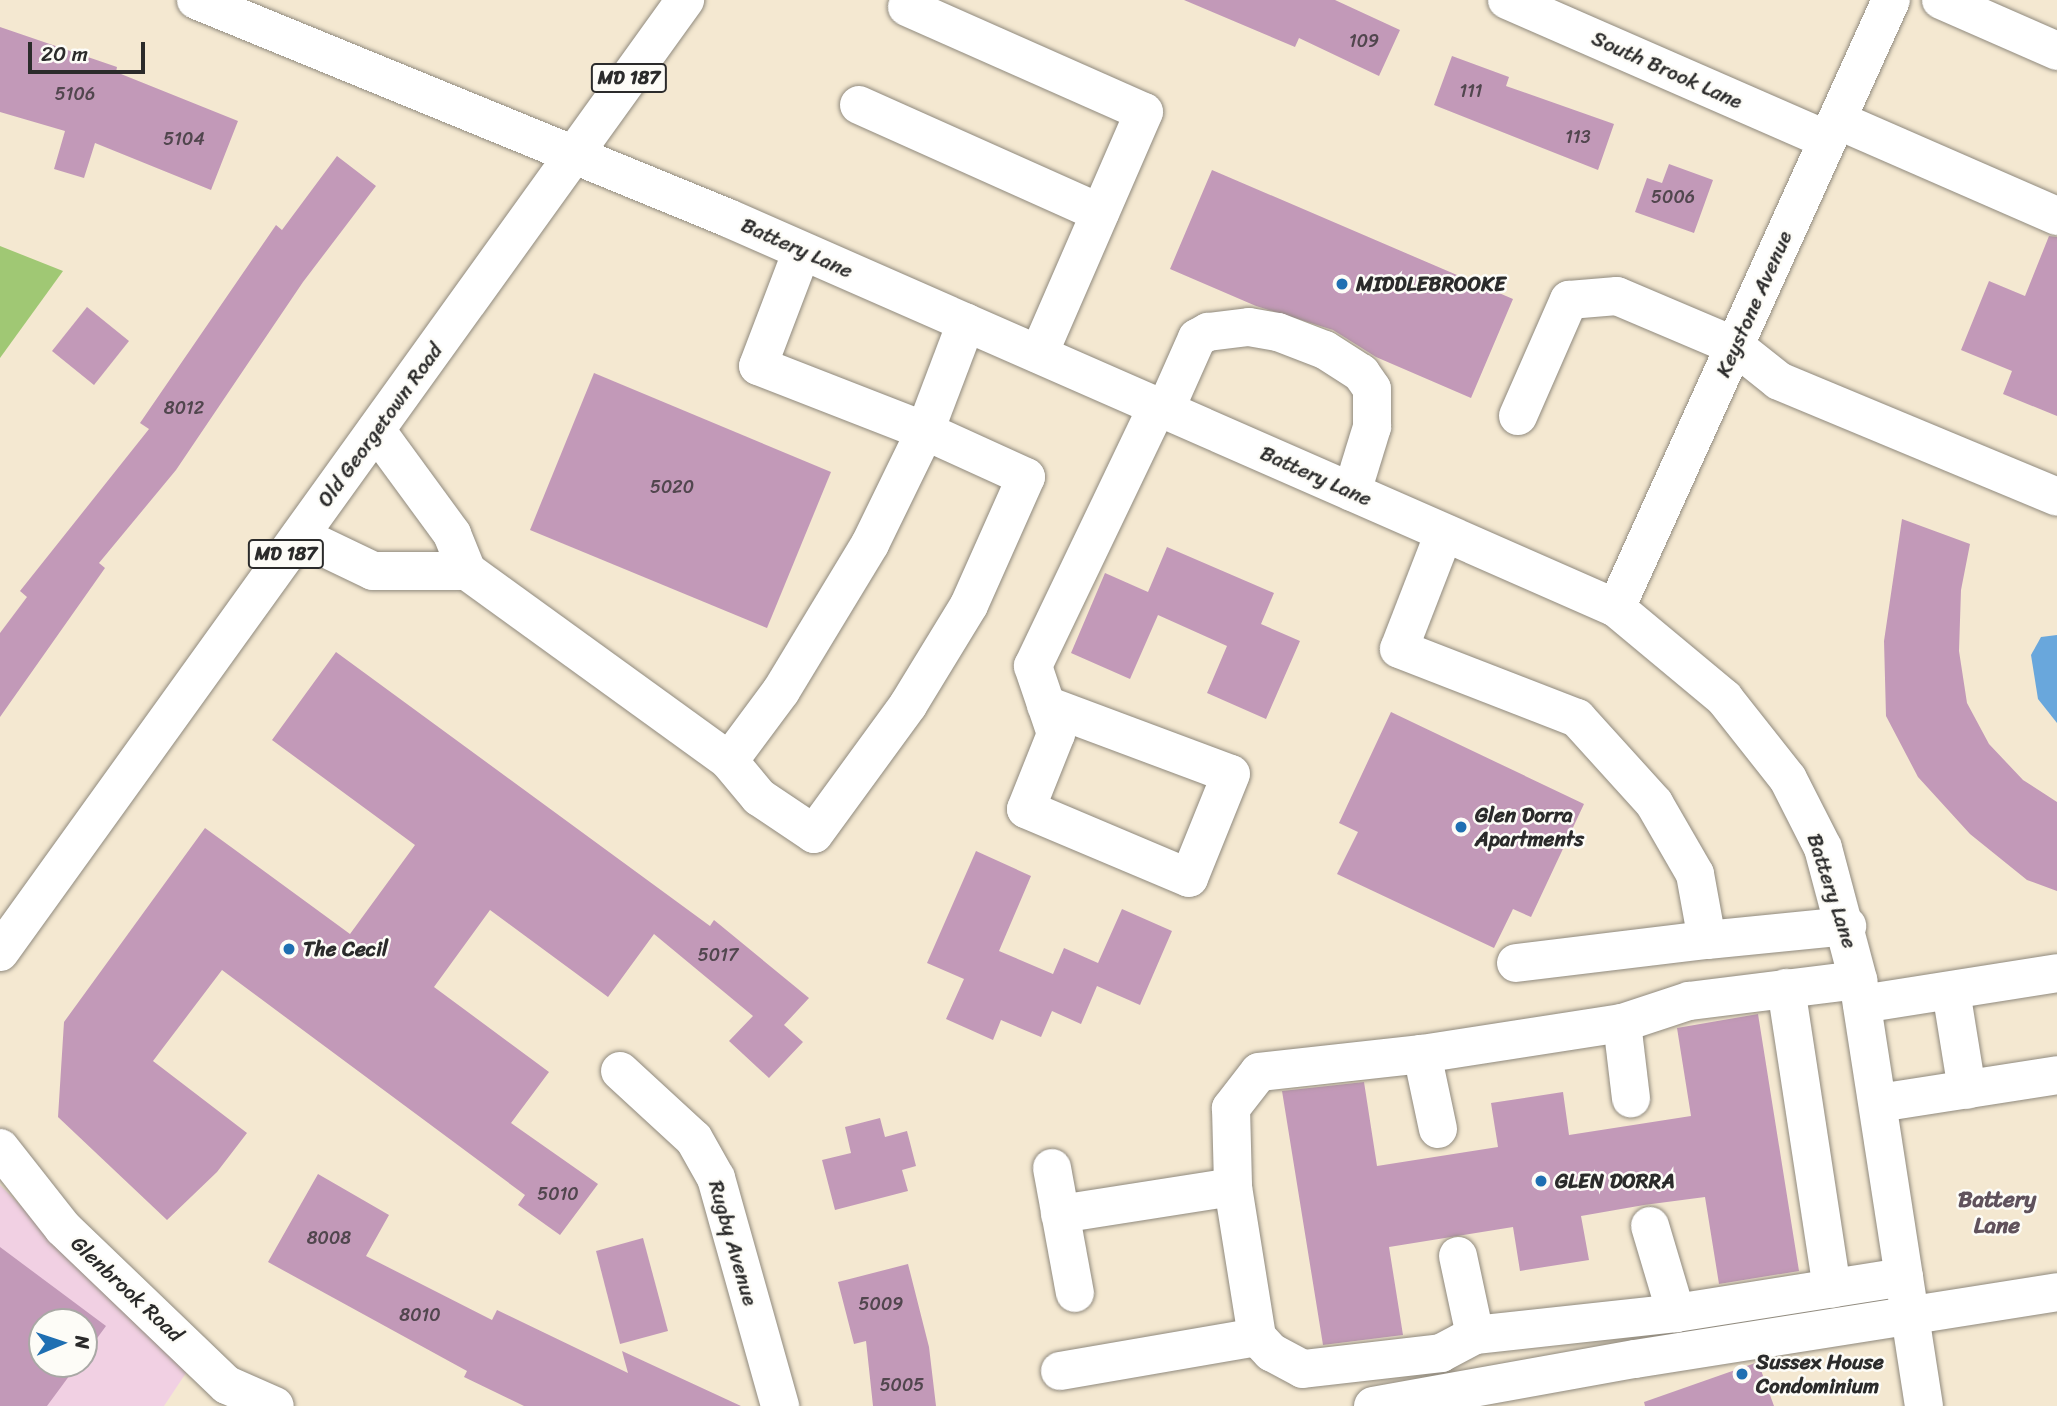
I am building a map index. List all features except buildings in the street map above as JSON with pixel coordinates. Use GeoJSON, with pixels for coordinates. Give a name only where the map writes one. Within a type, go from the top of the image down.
{"type":"FeatureCollection","features":[{"type":"Feature","properties":{"kind":"street","name":"Battery Lane"},"geometry":{"type":"LineString","coordinates":[[196,0],[802,251],[1616,608],[1724,698],[1788,779],[1823,848],[1847,926],[1860,992],[1880,1104],[1924,1406]]}},
{"type":"Feature","properties":{"kind":"street","name":"Old Georgetown Road"},"geometry":{"type":"LineString","coordinates":[[0,952],[685,0]]}},
{"type":"Feature","properties":{"kind":"street","name":"South Brook Lane"},"geometry":{"type":"LineString","coordinates":[[1507,0],[1832,130],[2057,216]]}},
{"type":"Feature","properties":{"kind":"street","name":"Keystone Avenue"},"geometry":{"type":"LineString","coordinates":[[1616,608],[1891,0]]}},
{"type":"Feature","properties":{"kind":"street"},"geometry":{"type":"LineString","coordinates":[[1941,0],[2057,51]]}},
{"type":"Feature","properties":{"kind":"street"},"geometry":{"type":"LineString","coordinates":[[907,7],[1144,112],[1039,355]]}},
{"type":"Feature","properties":{"kind":"street"},"geometry":{"type":"LineString","coordinates":[[859,105],[1100,213]]}},
{"type":"Feature","properties":{"kind":"street"},"geometry":{"type":"LineString","coordinates":[[376,430],[452,534],[467,571],[729,761],[759,797],[814,834],[908,705],[969,606],[1026,477],[925,431],[758,366],[802,251]]}},
{"type":"Feature","properties":{"kind":"street"},"geometry":{"type":"LineString","coordinates":[[1518,416],[1569,300],[1617,296],[1735,345],[1779,381],[2057,497]]}},
{"type":"Feature","properties":{"kind":"street"},"geometry":{"type":"LineString","coordinates":[[729,761],[781,691],[870,544],[925,431],[966,323]]}},
{"type":"Feature","properties":{"kind":"street"},"geometry":{"type":"LineString","coordinates":[[1046,705],[1231,774],[1189,877],[1026,808],[1056,734],[1046,705],[1033,666],[1197,338],[1208,332],[1250,327],[1279,332],[1325,350],[1360,373],[1372,389],[1372,427],[1352,492]]}},
{"type":"Feature","properties":{"kind":"street"},"geometry":{"type":"LineString","coordinates":[[1444,533],[1399,649],[1577,718],[1654,803],[1695,874],[1707,940]]}},
{"type":"Feature","properties":{"kind":"street"},"geometry":{"type":"LineString","coordinates":[[300,536],[373,570],[467,571]]}},
{"type":"Feature","properties":{"kind":"street"},"geometry":{"type":"LineString","coordinates":[[1516,963],[1847,926]]}},
{"type":"Feature","properties":{"kind":"street"},"geometry":{"type":"LineString","coordinates":[[1904,1277],[1676,1313],[1475,1335],[1441,1353],[1303,1368],[1272,1352],[1257,1337],[1233,1187],[1231,1108],[1259,1072],[1422,1054],[1622,1024],[1689,1001],[1786,988],[1860,992],[1951,990],[2057,973]]}},
{"type":"Feature","properties":{"kind":"street"},"geometry":{"type":"LineString","coordinates":[[1786,988],[1832,1289]]}},
{"type":"Feature","properties":{"kind":"street"},"geometry":{"type":"LineString","coordinates":[[1951,990],[1967,1090]]}},
{"type":"Feature","properties":{"kind":"street"},"geometry":{"type":"LineString","coordinates":[[1622,1024],[1631,1098]]}},
{"type":"Feature","properties":{"kind":"street"},"geometry":{"type":"LineString","coordinates":[[1422,1054],[1438,1129]]}},
{"type":"Feature","properties":{"kind":"street","name":"Rugby Avenue"},"geometry":{"type":"LineString","coordinates":[[620,1071],[694,1139],[716,1178],[780,1406]]}},
{"type":"Feature","properties":{"kind":"street"},"geometry":{"type":"LineString","coordinates":[[1880,1104],[2057,1075]]}},
{"type":"Feature","properties":{"kind":"street","name":"Glenbrook Road"},"geometry":{"type":"LineString","coordinates":[[0,1147],[63,1228],[220,1377],[275,1406]]}},
{"type":"Feature","properties":{"kind":"street"},"geometry":{"type":"LineString","coordinates":[[1052,1168],[1075,1293]]}},
{"type":"Feature","properties":{"kind":"street"},"geometry":{"type":"LineString","coordinates":[[1060,1214],[1233,1187]]}},
{"type":"Feature","properties":{"kind":"street"},"geometry":{"type":"LineString","coordinates":[[1650,1226],[1676,1313]]}},
{"type":"Feature","properties":{"kind":"street"},"geometry":{"type":"LineString","coordinates":[[1458,1256],[1475,1335]]}},
{"type":"Feature","properties":{"kind":"street"},"geometry":{"type":"LineString","coordinates":[[1373,1406],[1635,1359],[1910,1318],[2057,1292]]}},
{"type":"Feature","properties":{"kind":"street"},"geometry":{"type":"LineString","coordinates":[[1060,1371],[1257,1337]]}},
{"type":"Feature","properties":{"kind":"shaded area"},"geometry":{"type":"Polygon","coordinates":[[[0,1185],[93,1278],[194,1361],[164,1406],[0,1406],[0,1185]]]}},
{"type":"Feature","properties":{"kind":"green space"},"geometry":{"type":"Polygon","coordinates":[[[0,246],[63,271],[0,358],[0,246]]]}},
{"type":"Feature","properties":{"kind":"water"},"geometry":{"type":"Polygon","coordinates":[[[2057,635],[2057,723],[2038,699],[2031,655],[2041,637],[2057,635]]]}},
{"type":"Feature","properties":{"kind":"place","name":"MIDDLEBROOKE"},"geometry":{"type":"Point","coordinates":[1342,284]}},
{"type":"Feature","properties":{"kind":"place","name":"Glen Dorra Apartments"},"geometry":{"type":"Point","coordinates":[1461,827]}},
{"type":"Feature","properties":{"kind":"place","name":"The Cecil"},"geometry":{"type":"Point","coordinates":[289,949]}},
{"type":"Feature","properties":{"kind":"place","name":"GLEN DORRA"},"geometry":{"type":"Point","coordinates":[1541,1181]}},
{"type":"Feature","properties":{"kind":"place","name":"Sussex House Condominium"},"geometry":{"type":"Point","coordinates":[1742,1374]}},
{"type":"Feature","properties":{"kind":"district","name":"Battery Lane"},"geometry":{"type":"Point","coordinates":[1997,1213]}}]}
